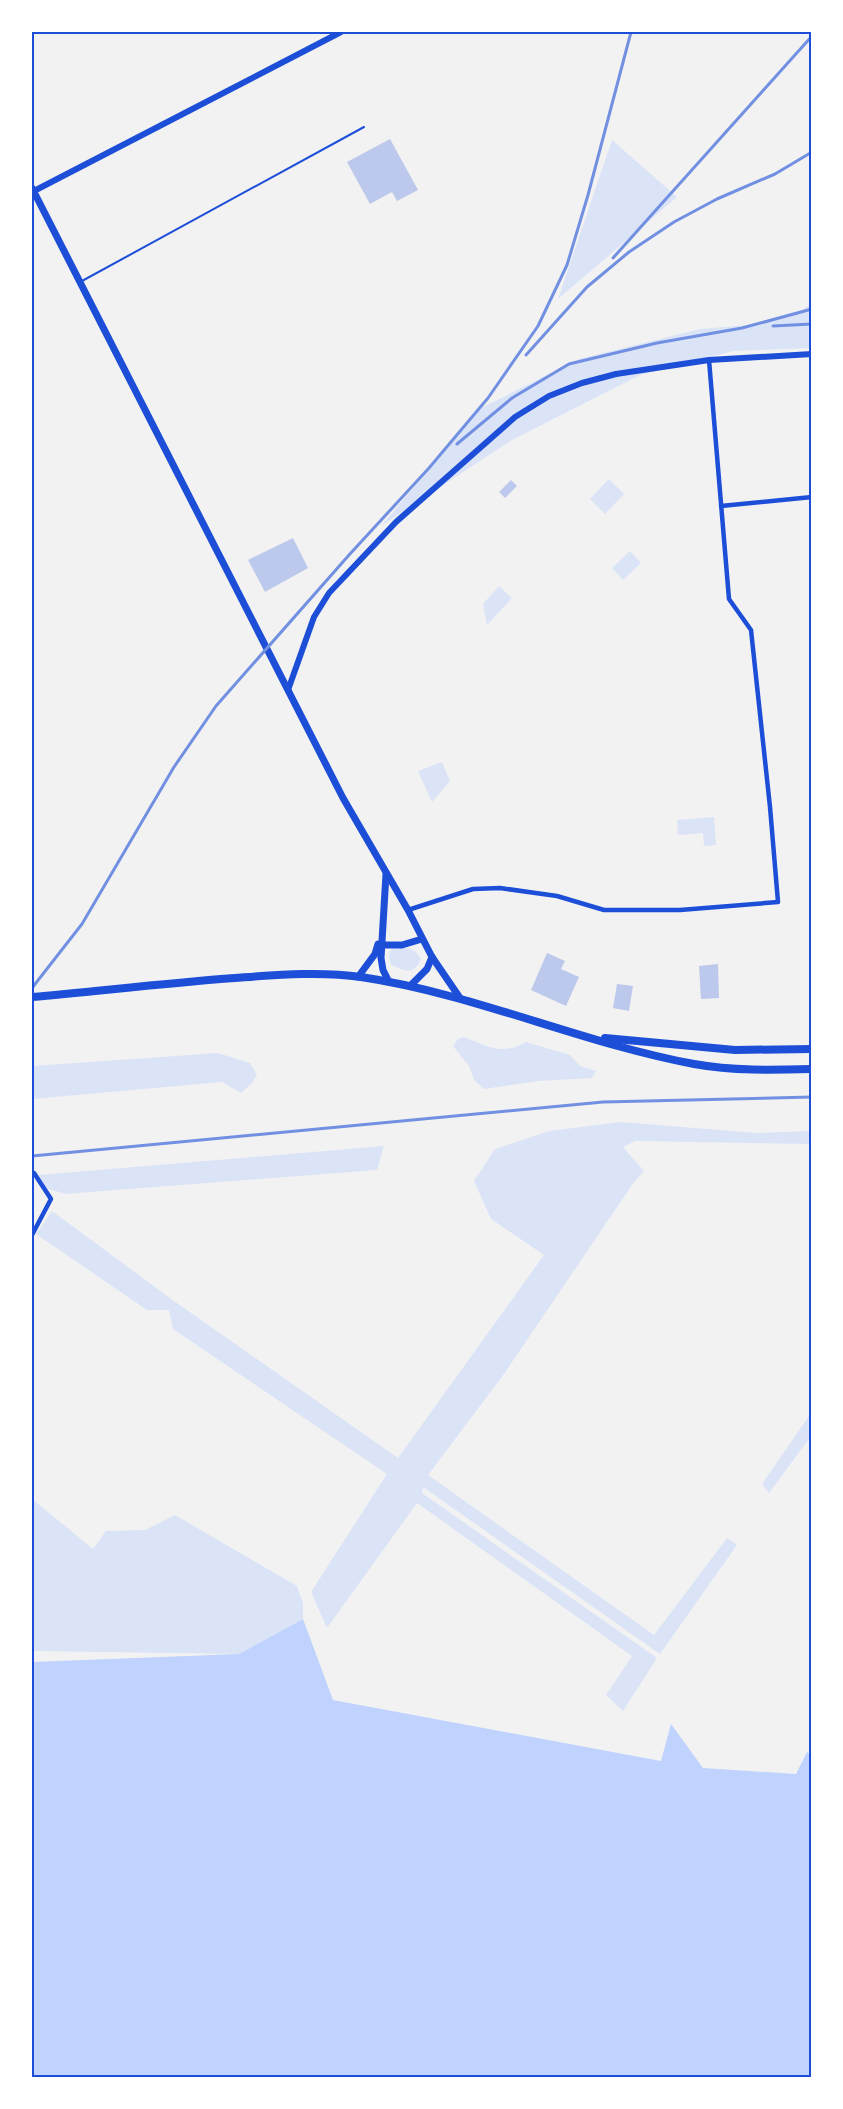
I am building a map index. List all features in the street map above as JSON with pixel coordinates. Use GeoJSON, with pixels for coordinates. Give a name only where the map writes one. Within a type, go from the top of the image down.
{"type":"FeatureCollection","features":[{"type":"Feature","properties":{"kind":"highway"},"geometry":{"type":"LineString","coordinates":[[32,997],[274,976],[358,977],[460,998],[581,1035],[696,1065],[735,1069],[812,1069]]}},
{"type":"Feature","properties":{"kind":"highway"},"geometry":{"type":"LineString","coordinates":[[581,1035],[735,1050],[812,1049]]}},
{"type":"Feature","properties":{"kind":"main road"},"geometry":{"type":"LineString","coordinates":[[32,190],[343,798],[408,910],[443,976],[460,998]]}},
{"type":"Feature","properties":{"kind":"main road"},"geometry":{"type":"LineString","coordinates":[[386,874],[381,945],[383,970],[389,982]]}},
{"type":"Feature","properties":{"kind":"main road"},"geometry":{"type":"LineString","coordinates":[[358,977],[375,954],[383,921]]}},
{"type":"Feature","properties":{"kind":"main road"},"geometry":{"type":"LineString","coordinates":[[381,945],[402,945],[422,939]]}},
{"type":"Feature","properties":{"kind":"main road"},"geometry":{"type":"LineString","coordinates":[[410,986],[427,969],[432,957]]}},
{"type":"Feature","properties":{"kind":"street"},"geometry":{"type":"LineString","coordinates":[[32,190],[341,32]]}},
{"type":"Feature","properties":{"kind":"street"},"geometry":{"type":"LineString","coordinates":[[288,690],[314,617],[329,593],[396,522],[515,417],[549,396],[582,382],[616,374],[709,360],[812,354]]}},
{"type":"Feature","properties":{"kind":"street"},"geometry":{"type":"LineString","coordinates":[[408,910],[472,889],[500,888],[557,896],[604,910],[680,910],[778,902],[751,630],[729,599],[709,360]]}},
{"type":"Feature","properties":{"kind":"street"},"geometry":{"type":"LineString","coordinates":[[721,506],[812,497]]}},
{"type":"Feature","properties":{"kind":"street"},"geometry":{"type":"LineString","coordinates":[[32,1173],[51,1199],[32,1234]]}},
{"type":"Feature","properties":{"kind":"lane"},"geometry":{"type":"LineString","coordinates":[[80,283],[364,127]]}},
{"type":"Feature","properties":{"kind":"shaded area"},"geometry":{"type":"Polygon","coordinates":[[[612,140],[677,197],[558,299],[612,140]]]}},
{"type":"Feature","properties":{"kind":"shaded area"},"geometry":{"type":"Polygon","coordinates":[[[811,304],[811,348],[733,351],[640,375],[512,440],[381,526],[481,408],[579,359],[700,329],[748,325],[802,310],[811,304]]]}},
{"type":"Feature","properties":{"kind":"shaded area"},"geometry":{"type":"Polygon","coordinates":[[[609,479],[624,494],[605,514],[590,499],[609,479]]]}},
{"type":"Feature","properties":{"kind":"shaded area"},"geometry":{"type":"Polygon","coordinates":[[[630,551],[641,563],[623,580],[612,568],[630,551]]]}},
{"type":"Feature","properties":{"kind":"shaded area"},"geometry":{"type":"Polygon","coordinates":[[[499,586],[512,598],[487,625],[483,604],[499,586]]]}},
{"type":"Feature","properties":{"kind":"shaded area"},"geometry":{"type":"Polygon","coordinates":[[[442,762],[450,781],[432,802],[418,771],[442,762]]]}},
{"type":"Feature","properties":{"kind":"shaded area"},"geometry":{"type":"Polygon","coordinates":[[[714,817],[716,845],[704,846],[703,833],[678,835],[677,820],[714,817]]]}},
{"type":"Feature","properties":{"kind":"shaded area"},"geometry":{"type":"Polygon","coordinates":[[[396,947],[416,952],[421,959],[415,968],[409,971],[391,965],[390,951],[396,947]]]}},
{"type":"Feature","properties":{"kind":"shaded area"},"geometry":{"type":"Polygon","coordinates":[[[464,1037],[502,1049],[526,1042],[570,1055],[580,1066],[596,1071],[592,1078],[539,1081],[484,1089],[474,1080],[469,1066],[453,1046],[458,1039],[464,1037]]]}},
{"type":"Feature","properties":{"kind":"shaded area"},"geometry":{"type":"Polygon","coordinates":[[[218,1053],[250,1063],[257,1075],[241,1093],[222,1082],[32,1099],[32,1066],[218,1053]]]}},
{"type":"Feature","properties":{"kind":"shaded area"},"geometry":{"type":"Polygon","coordinates":[[[621,1122],[756,1133],[811,1131],[811,1144],[635,1141],[623,1147],[644,1171],[632,1185],[504,1374],[428,1475],[654,1635],[727,1538],[737,1545],[660,1654],[423,1487],[422,1493],[657,1658],[623,1711],[606,1695],[632,1656],[417,1503],[327,1628],[311,1592],[387,1474],[173,1329],[169,1310],[147,1310],[36,1234],[52,1211],[174,1301],[398,1458],[544,1255],[491,1219],[474,1181],[495,1149],[549,1131],[621,1122]]]}},
{"type":"Feature","properties":{"kind":"shaded area"},"geometry":{"type":"Polygon","coordinates":[[[384,1146],[377,1170],[65,1194],[40,1186],[39,1175],[384,1146]]]}},
{"type":"Feature","properties":{"kind":"shaded area"},"geometry":{"type":"Polygon","coordinates":[[[811,1413],[811,1436],[769,1493],[762,1484],[811,1413]]]}},
{"type":"Feature","properties":{"kind":"shaded area"},"geometry":{"type":"Polygon","coordinates":[[[32,1499],[93,1549],[106,1531],[145,1530],[175,1515],[297,1586],[303,1603],[303,1619],[239,1654],[32,1651],[32,1499]]]}},
{"type":"Feature","properties":{"kind":"water"},"geometry":{"type":"Polygon","coordinates":[[[303,1619],[333,1700],[661,1761],[671,1724],[703,1768],[796,1774],[807,1752],[812,1757],[811,2077],[32,2077],[32,1662],[239,1654],[303,1619]]]}},
{"type":"Feature","properties":{"kind":"building"},"geometry":{"type":"Polygon","coordinates":[[[390,139],[418,190],[397,201],[392,192],[370,204],[347,162],[390,139]]]}},
{"type":"Feature","properties":{"kind":"building"},"geometry":{"type":"Polygon","coordinates":[[[511,480],[517,486],[505,498],[499,492],[511,480]]]}},
{"type":"Feature","properties":{"kind":"building"},"geometry":{"type":"Polygon","coordinates":[[[293,538],[308,568],[265,592],[248,560],[293,538]]]}},
{"type":"Feature","properties":{"kind":"building"},"geometry":{"type":"Polygon","coordinates":[[[547,953],[565,961],[561,969],[579,977],[566,1006],[531,990],[547,953]]]}},
{"type":"Feature","properties":{"kind":"building"},"geometry":{"type":"Polygon","coordinates":[[[718,964],[719,998],[701,999],[699,966],[718,964]]]}},
{"type":"Feature","properties":{"kind":"building"},"geometry":{"type":"Polygon","coordinates":[[[617,984],[633,986],[629,1011],[613,1008],[617,984]]]}},
{"type":"Feature","properties":{"kind":"railway"},"geometry":{"type":"LineString","coordinates":[[32,988],[82,924],[174,767],[216,706],[429,468],[488,398],[538,326],[567,265],[631,32]]}},
{"type":"Feature","properties":{"kind":"railway"},"geometry":{"type":"LineString","coordinates":[[613,258],[812,36]]}},
{"type":"Feature","properties":{"kind":"railway"},"geometry":{"type":"LineString","coordinates":[[526,355],[587,287],[629,252],[674,222],[717,199],[775,174],[812,152]]}},
{"type":"Feature","properties":{"kind":"railway"},"geometry":{"type":"LineString","coordinates":[[457,444],[512,398],[569,364],[657,343],[742,328],[812,309]]}},
{"type":"Feature","properties":{"kind":"railway"},"geometry":{"type":"LineString","coordinates":[[773,326],[812,324]]}},
{"type":"Feature","properties":{"kind":"railway"},"geometry":{"type":"LineString","coordinates":[[32,1156],[603,1102],[812,1097]]}}]}
